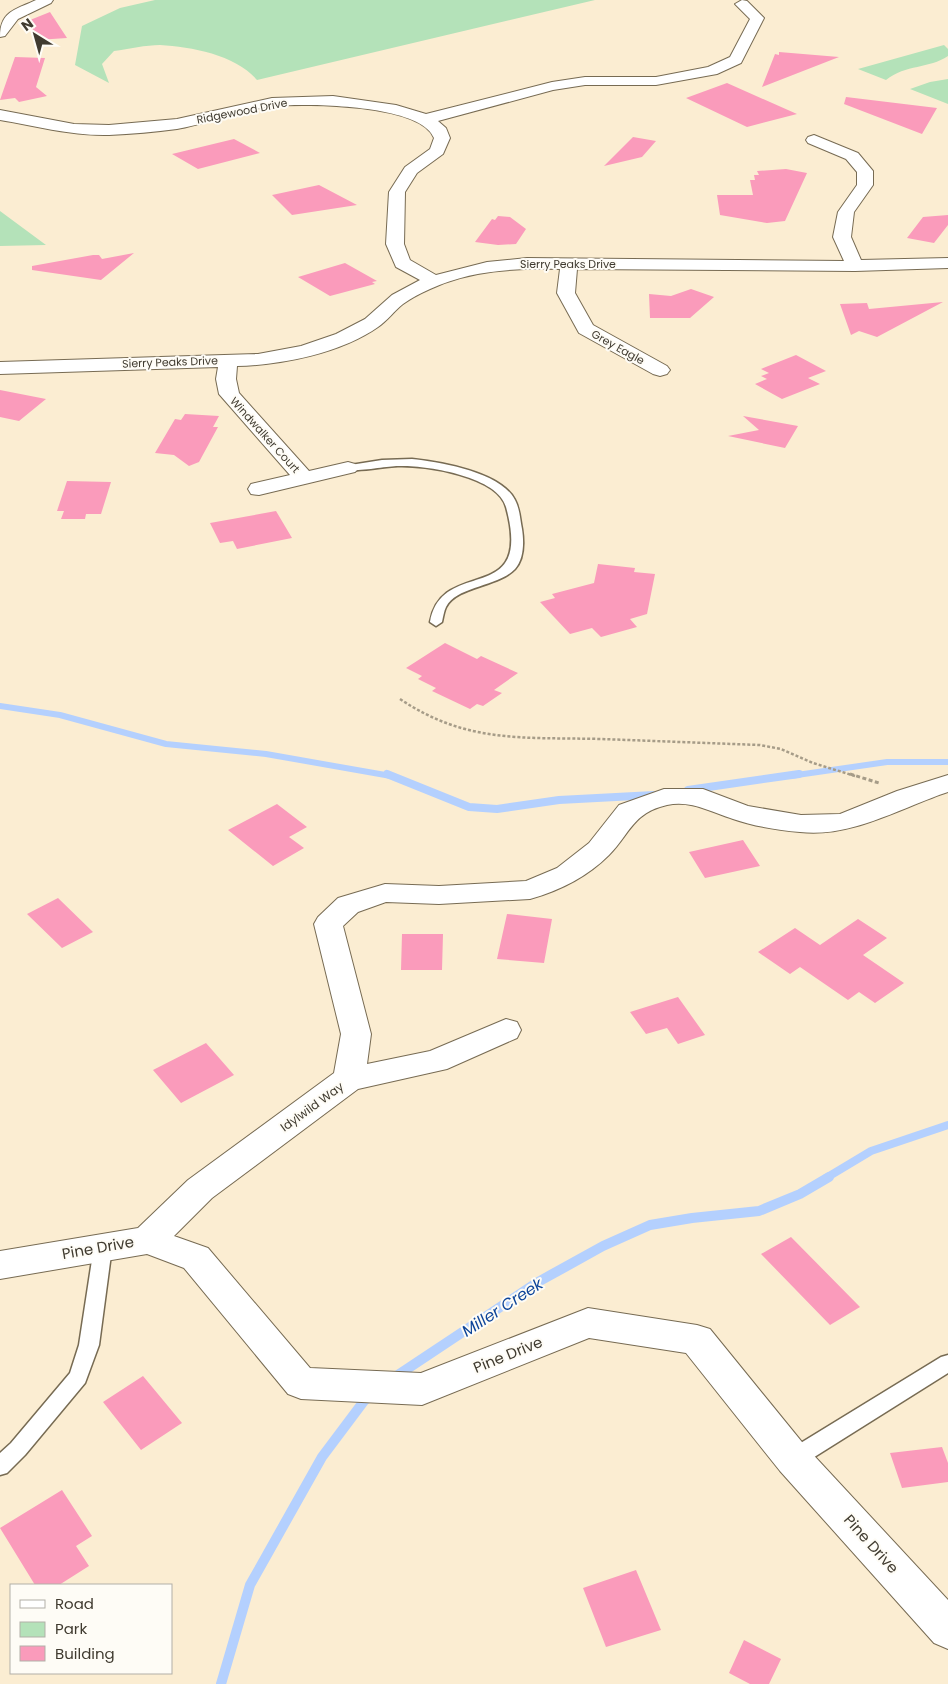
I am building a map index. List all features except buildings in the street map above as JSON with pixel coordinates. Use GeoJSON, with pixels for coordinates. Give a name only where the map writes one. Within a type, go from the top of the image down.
{"type":"FeatureCollection","features":[{"type":"Feature","properties":{"kind":"street"},"geometry":{"type":"LineString","coordinates":[[0,33],[13,16],[46,0]]}},
{"type":"Feature","properties":{"kind":"street"},"geometry":{"type":"LineString","coordinates":[[426,119],[552,86],[586,81],[656,81],[712,71],[736,60],[757,18],[742,4]]}},
{"type":"Feature","properties":{"kind":"street","name":"Ridgewood Drive"},"geometry":{"type":"LineString","coordinates":[[0,115],[74,128],[109,130],[177,124],[272,102],[333,100],[396,110],[426,119]]}},
{"type":"Feature","properties":{"kind":"street"},"geometry":{"type":"LineString","coordinates":[[426,119],[438,128],[442,138],[437,151],[411,170],[397,192],[395,244],[402,263],[434,281]]}},
{"type":"Feature","properties":{"kind":"street"},"geometry":{"type":"LineString","coordinates":[[814,140],[852,156],[864,171],[865,185],[846,212],[842,237],[856,266]]}},
{"type":"Feature","properties":{"kind":"street","name":"Sierry Peaks Drive"},"geometry":{"type":"LineString","coordinates":[[0,368],[258,360],[305,351],[343,338],[372,323],[398,299],[434,281],[487,267],[527,263],[856,266],[948,263]]}},
{"type":"Feature","properties":{"kind":"street","name":"Grey Eagle"},"geometry":{"type":"LineString","coordinates":[[569,264],[566,292],[586,330],[660,370]]}},
{"type":"Feature","properties":{"kind":"street","name":"Windwalker Court"},"geometry":{"type":"LineString","coordinates":[[228,360],[226,379],[229,394],[304,478]]}},
{"type":"Feature","properties":{"kind":"street"},"geometry":{"type":"LineString","coordinates":[[259,489],[348,468]]}},
{"type":"Feature","properties":{"kind":"street"},"geometry":{"type":"LineString","coordinates":[[349,1079],[356,1034],[328,924],[348,905],[385,893],[439,895],[530,890],[567,874],[598,849],[629,811],[664,797],[703,797],[742,813],[801,824],[844,822],[918,792],[948,783]]}},
{"type":"Feature","properties":{"kind":"street","name":"Idylwild Way"},"geometry":{"type":"LineString","coordinates":[[148,1240],[200,1189],[349,1079],[436,1061],[506,1030]]}},
{"type":"Feature","properties":{"kind":"street","name":"Pine Drive"},"geometry":{"type":"LineString","coordinates":[[0,1266],[148,1240],[196,1258],[301,1384],[422,1389],[588,1323],[697,1340],[793,1459],[948,1629]]}},
{"type":"Feature","properties":{"kind":"lane"},"geometry":{"type":"LineString","coordinates":[[348,468],[396,461],[429,463],[463,472],[488,482],[499,489],[510,501],[518,538],[513,564],[506,571],[467,588],[446,600],[442,604],[436,622]]}},
{"type":"Feature","properties":{"kind":"lane"},"geometry":{"type":"LineString","coordinates":[[0,1466],[18,1449],[78,1377],[89,1345],[103,1248]]}},
{"type":"Feature","properties":{"kind":"lane"},"geometry":{"type":"LineString","coordinates":[[793,1459],[948,1363]]}},
{"type":"Feature","properties":{"kind":"path"},"geometry":{"type":"LineString","coordinates":[[400,699],[416,712],[435,722],[501,738],[760,745],[781,749],[813,763],[871,781],[918,792]]}},
{"type":"Feature","properties":{"kind":"green space"},"geometry":{"type":"Polygon","coordinates":[[[155,0],[595,0],[257,80],[248,71],[226,58],[199,50],[160,45],[114,51],[102,64],[109,83],[75,65],[82,26],[120,8],[155,0]]]}},
{"type":"Feature","properties":{"kind":"green space"},"geometry":{"type":"Polygon","coordinates":[[[944,45],[948,49],[948,56],[933,63],[901,71],[886,80],[858,69],[944,45]]]}},
{"type":"Feature","properties":{"kind":"green space"},"geometry":{"type":"Polygon","coordinates":[[[948,79],[948,104],[910,89],[930,82],[948,79]]]}},
{"type":"Feature","properties":{"kind":"green space"},"geometry":{"type":"Polygon","coordinates":[[[0,211],[46,245],[0,246],[0,211]]]}},
{"type":"Feature","properties":{"kind":"waterway"},"geometry":{"type":"LineString","coordinates":[[0,706],[60,715],[166,744],[266,754],[391,776]]}},
{"type":"Feature","properties":{"kind":"waterway"},"geometry":{"type":"LineString","coordinates":[[790,776],[887,762],[948,762]]}},
{"type":"Feature","properties":{"kind":"waterway"},"geometry":{"type":"LineString","coordinates":[[387,774],[469,807],[497,809],[559,800],[654,795]]}},
{"type":"Feature","properties":{"kind":"waterway"},"geometry":{"type":"LineString","coordinates":[[688,790],[799,774]]}},
{"type":"Feature","properties":{"kind":"waterway","name":"Miller Creek"},"geometry":{"type":"LineString","coordinates":[[826,1178],[871,1151],[948,1125]]}},
{"type":"Feature","properties":{"kind":"waterway","name":"Miller Creek"},"geometry":{"type":"LineString","coordinates":[[395,1377],[538,1282],[603,1246],[650,1225],[692,1218],[759,1211],[800,1194],[829,1177]]}},
{"type":"Feature","properties":{"kind":"waterway","name":"Miller Creek"},"geometry":{"type":"LineString","coordinates":[[221,1684],[250,1585],[322,1457],[364,1401],[370,1396]]}}]}
